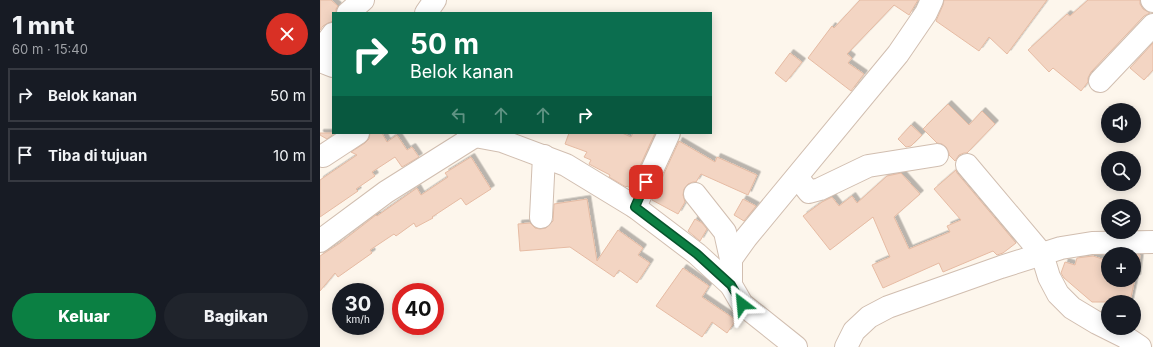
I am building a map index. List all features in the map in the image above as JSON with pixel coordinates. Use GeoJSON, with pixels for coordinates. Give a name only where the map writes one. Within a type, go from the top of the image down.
{"type":"FeatureCollection","features":[{"type":"Feature","properties":{"kind":"street"},"geometry":{"type":"LineString","coordinates":[[349,12],[363,0]]}},
{"type":"Feature","properties":{"kind":"street"},"geometry":{"type":"LineString","coordinates":[[427,12],[435,0]]}},
{"type":"Feature","properties":{"kind":"street"},"geometry":{"type":"LineString","coordinates":[[731,259],[746,238],[898,54],[926,13],[932,0]]}},
{"type":"Feature","properties":{"kind":"street"},"geometry":{"type":"LineString","coordinates":[[1100,81],[1153,25]]}},
{"type":"Feature","properties":{"kind":"street"},"geometry":{"type":"LineString","coordinates":[[320,51],[332,35]]}},
{"type":"Feature","properties":{"kind":"street"},"geometry":{"type":"LineString","coordinates":[[320,61],[332,66]]}},
{"type":"Feature","properties":{"kind":"street"},"geometry":{"type":"LineString","coordinates":[[323,156],[356,134]]}},
{"type":"Feature","properties":{"kind":"street"},"geometry":{"type":"LineString","coordinates":[[320,241],[386,192],[472,134],[502,141],[566,165],[635,207],[697,254],[731,285],[742,304],[796,347]]}},
{"type":"Feature","properties":{"kind":"street"},"geometry":{"type":"LineString","coordinates":[[635,207],[669,134]]}},
{"type":"Feature","properties":{"kind":"street"},"geometry":{"type":"LineString","coordinates":[[797,177],[809,192],[820,189],[868,166],[938,155]]}},
{"type":"Feature","properties":{"kind":"street"},"geometry":{"type":"LineString","coordinates":[[541,217],[544,156]]}},
{"type":"Feature","properties":{"kind":"street"},"geometry":{"type":"LineString","coordinates":[[967,166],[1042,254],[1048,277],[1058,294],[1072,308],[1125,337],[1140,347]]}},
{"type":"Feature","properties":{"kind":"street"},"geometry":{"type":"LineString","coordinates":[[695,194],[725,232],[731,259],[731,285]]}},
{"type":"Feature","properties":{"kind":"street"},"geometry":{"type":"LineString","coordinates":[[846,347],[854,330],[869,317],[888,307],[1001,268],[1061,248],[1092,243],[1153,242]]}},
{"type":"Feature","properties":{"kind":"building"},"geometry":{"type":"Polygon","coordinates":[[[320,0],[331,0],[338,6],[336,12],[332,12],[332,21],[323,26],[320,30],[320,0]]]}},
{"type":"Feature","properties":{"kind":"building"},"geometry":{"type":"Polygon","coordinates":[[[860,0],[918,0],[909,15],[894,5],[847,54],[852,58],[848,63],[864,74],[851,91],[808,58],[832,26],[834,28],[860,0]]]}},
{"type":"Feature","properties":{"kind":"building"},"geometry":{"type":"Polygon","coordinates":[[[944,0],[1047,0],[1007,54],[989,37],[979,51],[936,21],[944,0]]]}},
{"type":"Feature","properties":{"kind":"building"},"geometry":{"type":"Polygon","coordinates":[[[1088,0],[1140,0],[1140,4],[1143,9],[1150,13],[1144,16],[1091,72],[1088,82],[1081,91],[1053,68],[1049,72],[1028,50],[1067,14],[1070,16],[1088,0]]]}},
{"type":"Feature","properties":{"kind":"building"},"geometry":{"type":"Polygon","coordinates":[[[1153,43],[1153,70],[1144,80],[1130,68],[1153,43]]]}},
{"type":"Feature","properties":{"kind":"building"},"geometry":{"type":"Polygon","coordinates":[[[790,53],[802,62],[786,82],[775,73],[790,53]]]}},
{"type":"Feature","properties":{"kind":"building"},"geometry":{"type":"Polygon","coordinates":[[[948,104],[969,125],[982,111],[995,124],[967,153],[959,155],[955,161],[949,155],[946,147],[937,143],[923,129],[948,104]]]}},
{"type":"Feature","properties":{"kind":"building"},"geometry":{"type":"Polygon","coordinates":[[[911,125],[922,135],[911,146],[906,147],[898,139],[911,125]]]}},
{"type":"Feature","properties":{"kind":"building"},"geometry":{"type":"Polygon","coordinates":[[[320,133],[334,134],[327,139],[320,135],[320,133]]]}},
{"type":"Feature","properties":{"kind":"building"},"geometry":{"type":"Polygon","coordinates":[[[370,134],[383,134],[387,142],[397,135],[407,150],[412,147],[419,157],[402,167],[395,157],[372,172],[375,176],[356,189],[358,191],[320,217],[320,180],[357,155],[351,152],[369,139],[370,134]]]}},
{"type":"Feature","properties":{"kind":"building"},"geometry":{"type":"Polygon","coordinates":[[[569,134],[624,134],[631,137],[632,134],[655,134],[630,188],[589,164],[591,160],[584,157],[587,152],[565,144],[569,134]]]}},
{"type":"Feature","properties":{"kind":"building"},"geometry":{"type":"Polygon","coordinates":[[[679,141],[715,162],[717,157],[757,175],[748,195],[701,174],[696,182],[688,184],[684,189],[683,195],[685,202],[678,214],[652,200],[679,141]]]}},
{"type":"Feature","properties":{"kind":"building"},"geometry":{"type":"Polygon","coordinates":[[[471,157],[491,189],[466,205],[461,198],[432,217],[433,218],[416,227],[414,223],[396,236],[394,234],[370,250],[372,253],[338,277],[335,273],[320,291],[320,256],[340,243],[376,215],[377,216],[417,188],[421,195],[448,177],[445,173],[471,157]]]}},
{"type":"Feature","properties":{"kind":"building"},"geometry":{"type":"Polygon","coordinates":[[[956,170],[1016,243],[1003,253],[997,255],[993,251],[943,272],[939,263],[883,288],[872,265],[890,257],[873,217],[830,250],[803,216],[822,202],[832,197],[839,206],[852,196],[857,203],[887,176],[901,173],[920,194],[894,217],[909,249],[950,232],[947,226],[961,220],[934,189],[956,170]]]}},
{"type":"Feature","properties":{"kind":"building"},"geometry":{"type":"Polygon","coordinates":[[[587,199],[597,261],[618,230],[643,248],[638,255],[650,263],[637,283],[619,270],[614,277],[570,247],[520,251],[518,224],[530,223],[535,228],[546,228],[553,221],[554,204],[587,199]]]}},
{"type":"Feature","properties":{"kind":"building"},"geometry":{"type":"Polygon","coordinates":[[[743,199],[756,206],[744,221],[734,215],[743,199]]]}},
{"type":"Feature","properties":{"kind":"building"},"geometry":{"type":"Polygon","coordinates":[[[695,219],[702,223],[707,229],[700,241],[688,231],[695,219]]]}},
{"type":"Feature","properties":{"kind":"building"},"geometry":{"type":"Polygon","coordinates":[[[1093,256],[1101,259],[1101,287],[1133,287],[1131,295],[1101,295],[1101,302],[1092,302],[1064,278],[1061,273],[1065,262],[1075,265],[1077,258],[1093,256]]]}},
{"type":"Feature","properties":{"kind":"building"},"geometry":{"type":"Polygon","coordinates":[[[683,268],[709,286],[702,297],[736,320],[727,333],[712,322],[702,337],[656,306],[683,268]]]}},
{"type":"Feature","properties":{"kind":"route"},"geometry":{"type":"LineString","coordinates":[[646,182],[635,207],[697,254],[731,285],[742,304]]}}]}
